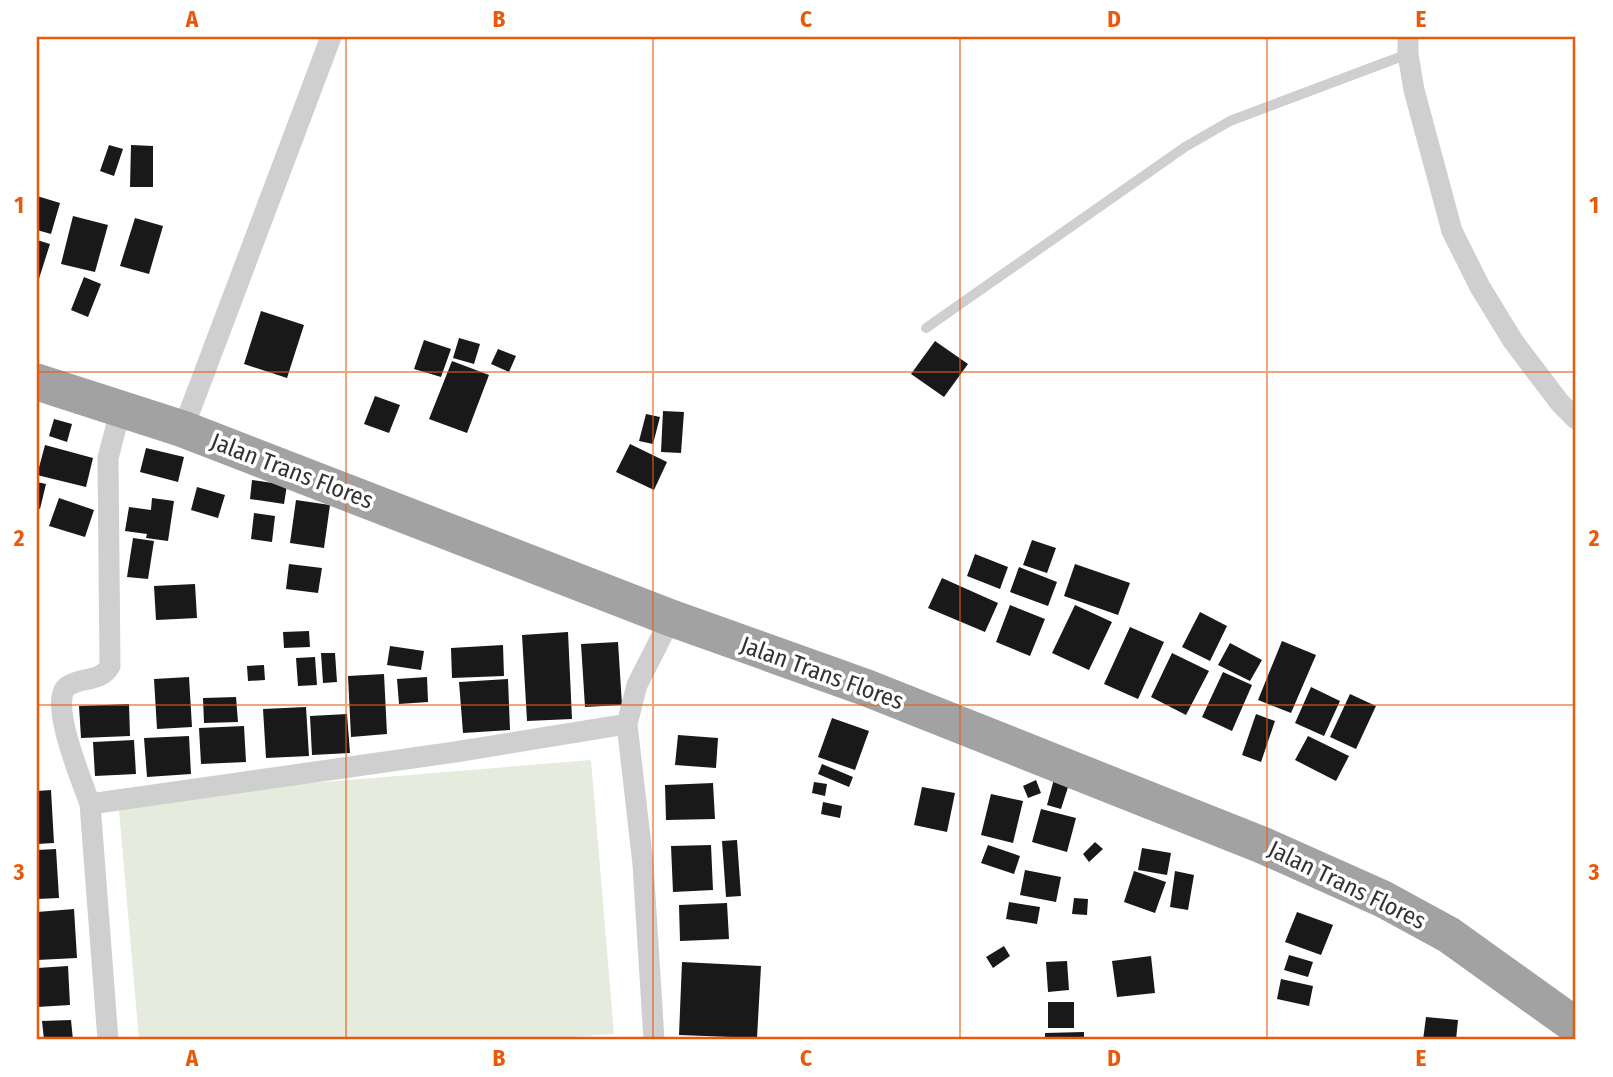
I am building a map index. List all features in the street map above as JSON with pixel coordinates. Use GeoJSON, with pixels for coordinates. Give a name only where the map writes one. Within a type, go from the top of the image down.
{"type":"FeatureCollection","features":[{"type":"Feature","properties":{"kind":"highway","name":"Jalan Trans Flores"},"geometry":{"type":"LineString","coordinates":[[37,382],[183,429],[671,618],[867,688],[1262,845],[1383,899],[1449,935],[1576,1026]]}},
{"type":"Feature","properties":{"kind":"street"},"geometry":{"type":"LineString","coordinates":[[183,429],[331,37]]}},
{"type":"Feature","properties":{"kind":"street"},"geometry":{"type":"LineString","coordinates":[[1408,46],[1414,90],[1452,231],[1480,287],[1513,341],[1560,403],[1576,419]]}},
{"type":"Feature","properties":{"kind":"street"},"geometry":{"type":"LineString","coordinates":[[108,1040],[90,804],[69,743],[60,697],[64,688],[100,677],[110,666],[108,458],[121,408]]}},
{"type":"Feature","properties":{"kind":"street"},"geometry":{"type":"LineString","coordinates":[[654,1040],[643,864],[626,724],[637,685],[671,618]]}},
{"type":"Feature","properties":{"kind":"street"},"geometry":{"type":"LineString","coordinates":[[90,804],[455,752],[626,724]]}},
{"type":"Feature","properties":{"kind":"lane"},"geometry":{"type":"LineString","coordinates":[[926,328],[1185,147],[1230,121],[1408,46]]}},
{"type":"Feature","properties":{"kind":"shaded area"},"geometry":{"type":"Polygon","coordinates":[[[591,760],[614,1034],[533,1040],[139,1040],[118,799],[591,760]]]}},
{"type":"Feature","properties":{"kind":"building"},"geometry":{"type":"Polygon","coordinates":[[[109,145],[123,149],[114,176],[100,171],[109,145]]]}},
{"type":"Feature","properties":{"kind":"building"},"geometry":{"type":"Polygon","coordinates":[[[131,145],[153,146],[153,187],[130,187],[131,145]]]}},
{"type":"Feature","properties":{"kind":"building"},"geometry":{"type":"Polygon","coordinates":[[[37,196],[60,203],[51,234],[37,230],[37,196]]]}},
{"type":"Feature","properties":{"kind":"building"},"geometry":{"type":"Polygon","coordinates":[[[73,216],[108,225],[95,272],[61,264],[73,216]]]}},
{"type":"Feature","properties":{"kind":"building"},"geometry":{"type":"Polygon","coordinates":[[[135,218],[163,226],[149,274],[120,266],[135,218]]]}},
{"type":"Feature","properties":{"kind":"building"},"geometry":{"type":"Polygon","coordinates":[[[37,240],[50,244],[37,285],[37,240]]]}},
{"type":"Feature","properties":{"kind":"building"},"geometry":{"type":"Polygon","coordinates":[[[84,277],[101,284],[88,317],[71,310],[84,277]]]}},
{"type":"Feature","properties":{"kind":"building"},"geometry":{"type":"Polygon","coordinates":[[[261,311],[304,325],[287,378],[244,364],[261,311]]]}},
{"type":"Feature","properties":{"kind":"building"},"geometry":{"type":"Polygon","coordinates":[[[459,338],[480,344],[474,364],[453,358],[459,338]]]}},
{"type":"Feature","properties":{"kind":"building"},"geometry":{"type":"Polygon","coordinates":[[[424,340],[451,349],[441,377],[414,369],[424,340]]]}},
{"type":"Feature","properties":{"kind":"building"},"geometry":{"type":"Polygon","coordinates":[[[935,341],[968,364],[944,397],[911,374],[935,341]]]}},
{"type":"Feature","properties":{"kind":"building"},"geometry":{"type":"Polygon","coordinates":[[[498,349],[516,356],[509,372],[491,364],[498,349]]]}},
{"type":"Feature","properties":{"kind":"building"},"geometry":{"type":"Polygon","coordinates":[[[452,361],[489,375],[467,433],[429,419],[452,361]]]}},
{"type":"Feature","properties":{"kind":"building"},"geometry":{"type":"Polygon","coordinates":[[[375,396],[400,405],[389,433],[364,424],[375,396]]]}},
{"type":"Feature","properties":{"kind":"building"},"geometry":{"type":"Polygon","coordinates":[[[663,411],[684,412],[681,453],[661,452],[663,411]]]}},
{"type":"Feature","properties":{"kind":"building"},"geometry":{"type":"Polygon","coordinates":[[[646,414],[660,417],[653,444],[639,441],[646,414]]]}},
{"type":"Feature","properties":{"kind":"building"},"geometry":{"type":"Polygon","coordinates":[[[54,419],[72,424],[67,442],[49,436],[54,419]]]}},
{"type":"Feature","properties":{"kind":"building"},"geometry":{"type":"Polygon","coordinates":[[[630,444],[667,462],[654,490],[616,472],[630,444]]]}},
{"type":"Feature","properties":{"kind":"building"},"geometry":{"type":"Polygon","coordinates":[[[45,445],[93,458],[86,487],[37,475],[45,445]]]}},
{"type":"Feature","properties":{"kind":"building"},"geometry":{"type":"Polygon","coordinates":[[[146,448],[184,457],[178,482],[140,472],[146,448]]]}},
{"type":"Feature","properties":{"kind":"building"},"geometry":{"type":"Polygon","coordinates":[[[252,480],[287,485],[284,504],[250,499],[252,480]]]}},
{"type":"Feature","properties":{"kind":"building"},"geometry":{"type":"Polygon","coordinates":[[[37,482],[46,484],[40,509],[37,508],[37,482]]]}},
{"type":"Feature","properties":{"kind":"building"},"geometry":{"type":"Polygon","coordinates":[[[197,487],[225,495],[218,518],[191,510],[197,487]]]}},
{"type":"Feature","properties":{"kind":"building"},"geometry":{"type":"Polygon","coordinates":[[[59,498],[94,510],[85,537],[49,526],[59,498]]]}},
{"type":"Feature","properties":{"kind":"building"},"geometry":{"type":"Polygon","coordinates":[[[152,498],[174,501],[168,541],[125,531],[129,507],[151,510],[152,498]]]}},
{"type":"Feature","properties":{"kind":"building"},"geometry":{"type":"Polygon","coordinates":[[[296,500],[330,505],[324,548],[290,543],[296,500]]]}},
{"type":"Feature","properties":{"kind":"building"},"geometry":{"type":"Polygon","coordinates":[[[254,513],[275,516],[272,542],[251,539],[254,513]]]}},
{"type":"Feature","properties":{"kind":"building"},"geometry":{"type":"Polygon","coordinates":[[[133,538],[154,541],[148,579],[127,577],[133,538]]]}},
{"type":"Feature","properties":{"kind":"building"},"geometry":{"type":"Polygon","coordinates":[[[1032,540],[1056,548],[1047,573],[1023,565],[1032,540]]]}},
{"type":"Feature","properties":{"kind":"building"},"geometry":{"type":"Polygon","coordinates":[[[975,554],[1008,567],[1000,589],[967,576],[975,554]]]}},
{"type":"Feature","properties":{"kind":"building"},"geometry":{"type":"Polygon","coordinates":[[[289,564],[322,568],[318,593],[286,589],[289,564]]]}},
{"type":"Feature","properties":{"kind":"building"},"geometry":{"type":"Polygon","coordinates":[[[1075,564],[1130,583],[1118,615],[1064,596],[1075,564]]]}},
{"type":"Feature","properties":{"kind":"building"},"geometry":{"type":"Polygon","coordinates":[[[1019,567],[1057,582],[1048,606],[1010,592],[1019,567]]]}},
{"type":"Feature","properties":{"kind":"building"},"geometry":{"type":"Polygon","coordinates":[[[942,578],[998,603],[985,632],[928,608],[942,578]]]}},
{"type":"Feature","properties":{"kind":"building"},"geometry":{"type":"Polygon","coordinates":[[[195,584],[197,618],[156,620],[154,586],[195,584]]]}},
{"type":"Feature","properties":{"kind":"building"},"geometry":{"type":"Polygon","coordinates":[[[1010,605],[1045,619],[1030,656],[996,642],[1010,605]]]}},
{"type":"Feature","properties":{"kind":"building"},"geometry":{"type":"Polygon","coordinates":[[[1075,605],[1112,622],[1089,670],[1052,653],[1075,605]]]}},
{"type":"Feature","properties":{"kind":"building"},"geometry":{"type":"Polygon","coordinates":[[[1200,612],[1227,626],[1210,661],[1182,647],[1200,612]]]}},
{"type":"Feature","properties":{"kind":"building"},"geometry":{"type":"Polygon","coordinates":[[[1130,627],[1164,642],[1138,699],[1104,684],[1130,627]]]}},
{"type":"Feature","properties":{"kind":"building"},"geometry":{"type":"Polygon","coordinates":[[[309,631],[310,647],[284,648],[283,632],[309,631]]]}},
{"type":"Feature","properties":{"kind":"building"},"geometry":{"type":"Polygon","coordinates":[[[568,632],[572,719],[527,721],[522,635],[568,632]]]}},
{"type":"Feature","properties":{"kind":"building"},"geometry":{"type":"Polygon","coordinates":[[[1282,641],[1316,655],[1291,713],[1258,700],[1282,641]]]}},
{"type":"Feature","properties":{"kind":"building"},"geometry":{"type":"Polygon","coordinates":[[[618,642],[622,705],[585,707],[581,644],[618,642]]]}},
{"type":"Feature","properties":{"kind":"building"},"geometry":{"type":"Polygon","coordinates":[[[1230,643],[1262,660],[1250,681],[1218,665],[1230,643]]]}},
{"type":"Feature","properties":{"kind":"building"},"geometry":{"type":"Polygon","coordinates":[[[503,645],[504,676],[452,678],[451,648],[503,645]]]}},
{"type":"Feature","properties":{"kind":"building"},"geometry":{"type":"Polygon","coordinates":[[[390,646],[424,651],[421,670],[387,665],[390,646]]]}},
{"type":"Feature","properties":{"kind":"building"},"geometry":{"type":"Polygon","coordinates":[[[321,653],[335,653],[337,682],[323,683],[321,653]]]}},
{"type":"Feature","properties":{"kind":"building"},"geometry":{"type":"Polygon","coordinates":[[[1172,653],[1209,671],[1186,715],[1151,697],[1172,653]]]}},
{"type":"Feature","properties":{"kind":"building"},"geometry":{"type":"Polygon","coordinates":[[[315,657],[317,685],[298,686],[296,658],[315,657]]]}},
{"type":"Feature","properties":{"kind":"building"},"geometry":{"type":"Polygon","coordinates":[[[264,665],[265,680],[248,681],[247,666],[264,665]]]}},
{"type":"Feature","properties":{"kind":"building"},"geometry":{"type":"Polygon","coordinates":[[[1223,672],[1252,685],[1232,731],[1202,717],[1223,672]]]}},
{"type":"Feature","properties":{"kind":"building"},"geometry":{"type":"Polygon","coordinates":[[[384,674],[387,734],[351,737],[348,676],[384,674]]]}},
{"type":"Feature","properties":{"kind":"building"},"geometry":{"type":"Polygon","coordinates":[[[189,677],[192,727],[157,729],[154,679],[189,677]]]}},
{"type":"Feature","properties":{"kind":"building"},"geometry":{"type":"Polygon","coordinates":[[[427,677],[428,702],[399,704],[397,679],[427,677]]]}},
{"type":"Feature","properties":{"kind":"building"},"geometry":{"type":"Polygon","coordinates":[[[508,679],[510,730],[463,733],[459,682],[508,679]]]}},
{"type":"Feature","properties":{"kind":"building"},"geometry":{"type":"Polygon","coordinates":[[[1311,687],[1340,701],[1324,736],[1295,723],[1311,687]]]}},
{"type":"Feature","properties":{"kind":"building"},"geometry":{"type":"Polygon","coordinates":[[[1350,694],[1376,706],[1356,749],[1330,737],[1350,694]]]}},
{"type":"Feature","properties":{"kind":"building"},"geometry":{"type":"Polygon","coordinates":[[[236,697],[238,722],[204,723],[203,698],[236,697]]]}},
{"type":"Feature","properties":{"kind":"building"},"geometry":{"type":"Polygon","coordinates":[[[129,704],[130,736],[81,738],[79,706],[129,704]]]}},
{"type":"Feature","properties":{"kind":"building"},"geometry":{"type":"Polygon","coordinates":[[[306,707],[309,756],[266,758],[263,709],[306,707]]]}},
{"type":"Feature","properties":{"kind":"building"},"geometry":{"type":"Polygon","coordinates":[[[347,714],[350,753],[312,755],[310,716],[347,714]]]}},
{"type":"Feature","properties":{"kind":"building"},"geometry":{"type":"Polygon","coordinates":[[[1256,714],[1275,721],[1261,762],[1242,755],[1256,714]]]}},
{"type":"Feature","properties":{"kind":"building"},"geometry":{"type":"Polygon","coordinates":[[[832,718],[869,731],[855,770],[818,757],[832,718]]]}},
{"type":"Feature","properties":{"kind":"building"},"geometry":{"type":"Polygon","coordinates":[[[244,726],[246,762],[201,764],[199,728],[244,726]]]}},
{"type":"Feature","properties":{"kind":"building"},"geometry":{"type":"Polygon","coordinates":[[[678,735],[718,738],[716,768],[675,765],[678,735]]]}},
{"type":"Feature","properties":{"kind":"building"},"geometry":{"type":"Polygon","coordinates":[[[189,736],[191,774],[147,777],[144,738],[189,736]]]}},
{"type":"Feature","properties":{"kind":"building"},"geometry":{"type":"Polygon","coordinates":[[[1308,736],[1349,756],[1336,781],[1295,760],[1308,736]]]}},
{"type":"Feature","properties":{"kind":"building"},"geometry":{"type":"Polygon","coordinates":[[[134,740],[136,774],[95,776],[93,742],[134,740]]]}},
{"type":"Feature","properties":{"kind":"building"},"geometry":{"type":"Polygon","coordinates":[[[822,764],[853,777],[849,787],[818,774],[822,764]]]}},
{"type":"Feature","properties":{"kind":"building"},"geometry":{"type":"Polygon","coordinates":[[[1054,779],[1069,784],[1061,809],[1047,805],[1054,779]]]}},
{"type":"Feature","properties":{"kind":"building"},"geometry":{"type":"Polygon","coordinates":[[[1036,780],[1041,793],[1028,798],[1023,786],[1036,780]]]}},
{"type":"Feature","properties":{"kind":"building"},"geometry":{"type":"Polygon","coordinates":[[[814,782],[827,784],[825,796],[812,793],[814,782]]]}},
{"type":"Feature","properties":{"kind":"building"},"geometry":{"type":"Polygon","coordinates":[[[713,783],[715,819],[666,820],[665,785],[713,783]]]}},
{"type":"Feature","properties":{"kind":"building"},"geometry":{"type":"Polygon","coordinates":[[[922,787],[955,793],[947,832],[914,825],[922,787]]]}},
{"type":"Feature","properties":{"kind":"building"},"geometry":{"type":"Polygon","coordinates":[[[51,790],[54,843],[37,844],[37,791],[51,790]]]}},
{"type":"Feature","properties":{"kind":"building"},"geometry":{"type":"Polygon","coordinates":[[[991,794],[1023,801],[1013,843],[981,835],[991,794]]]}},
{"type":"Feature","properties":{"kind":"building"},"geometry":{"type":"Polygon","coordinates":[[[823,802],[842,806],[840,818],[821,814],[823,802]]]}},
{"type":"Feature","properties":{"kind":"building"},"geometry":{"type":"Polygon","coordinates":[[[1041,809],[1076,818],[1067,852],[1032,842],[1041,809]]]}},
{"type":"Feature","properties":{"kind":"building"},"geometry":{"type":"Polygon","coordinates":[[[737,840],[741,896],[726,897],[722,841],[737,840]]]}},
{"type":"Feature","properties":{"kind":"building"},"geometry":{"type":"Polygon","coordinates":[[[1095,842],[1103,849],[1089,862],[1083,854],[1095,842]]]}},
{"type":"Feature","properties":{"kind":"building"},"geometry":{"type":"Polygon","coordinates":[[[711,845],[713,890],[673,892],[671,846],[711,845]]]}},
{"type":"Feature","properties":{"kind":"building"},"geometry":{"type":"Polygon","coordinates":[[[988,845],[1020,856],[1014,874],[981,863],[988,845]]]}},
{"type":"Feature","properties":{"kind":"building"},"geometry":{"type":"Polygon","coordinates":[[[1142,848],[1171,853],[1167,875],[1138,870],[1142,848]]]}},
{"type":"Feature","properties":{"kind":"building"},"geometry":{"type":"Polygon","coordinates":[[[56,849],[59,898],[37,899],[37,850],[56,849]]]}},
{"type":"Feature","properties":{"kind":"building"},"geometry":{"type":"Polygon","coordinates":[[[1025,870],[1061,877],[1056,902],[1020,895],[1025,870]]]}},
{"type":"Feature","properties":{"kind":"building"},"geometry":{"type":"Polygon","coordinates":[[[1134,871],[1166,882],[1155,913],[1124,902],[1134,871]]]}},
{"type":"Feature","properties":{"kind":"building"},"geometry":{"type":"Polygon","coordinates":[[[1175,871],[1194,875],[1188,910],[1170,907],[1175,871]]]}},
{"type":"Feature","properties":{"kind":"building"},"geometry":{"type":"Polygon","coordinates":[[[1074,898],[1088,899],[1087,915],[1072,914],[1074,898]]]}},
{"type":"Feature","properties":{"kind":"building"},"geometry":{"type":"Polygon","coordinates":[[[1009,902],[1040,907],[1037,924],[1006,919],[1009,902]]]}},
{"type":"Feature","properties":{"kind":"building"},"geometry":{"type":"Polygon","coordinates":[[[727,903],[729,939],[680,941],[679,905],[727,903]]]}},
{"type":"Feature","properties":{"kind":"building"},"geometry":{"type":"Polygon","coordinates":[[[74,909],[77,958],[37,960],[37,912],[74,909]]]}},
{"type":"Feature","properties":{"kind":"building"},"geometry":{"type":"Polygon","coordinates":[[[1297,912],[1333,925],[1321,955],[1285,942],[1297,912]]]}},
{"type":"Feature","properties":{"kind":"building"},"geometry":{"type":"Polygon","coordinates":[[[1004,946],[1010,956],[993,968],[986,957],[1004,946]]]}},
{"type":"Feature","properties":{"kind":"building"},"geometry":{"type":"Polygon","coordinates":[[[1289,955],[1313,962],[1308,977],[1284,970],[1289,955]]]}},
{"type":"Feature","properties":{"kind":"building"},"geometry":{"type":"Polygon","coordinates":[[[1151,956],[1155,993],[1117,997],[1112,961],[1151,956]]]}},
{"type":"Feature","properties":{"kind":"building"},"geometry":{"type":"Polygon","coordinates":[[[1067,961],[1069,990],[1048,992],[1046,962],[1067,961]]]}},
{"type":"Feature","properties":{"kind":"building"},"geometry":{"type":"Polygon","coordinates":[[[682,962],[761,966],[757,1038],[679,1035],[682,962]]]}},
{"type":"Feature","properties":{"kind":"building"},"geometry":{"type":"Polygon","coordinates":[[[68,966],[70,1005],[37,1007],[37,968],[68,966]]]}},
{"type":"Feature","properties":{"kind":"building"},"geometry":{"type":"Polygon","coordinates":[[[1281,979],[1313,986],[1309,1006],[1277,999],[1281,979]]]}},
{"type":"Feature","properties":{"kind":"building"},"geometry":{"type":"Polygon","coordinates":[[[1048,1002],[1074,1002],[1074,1028],[1048,1028],[1048,1002]]]}},
{"type":"Feature","properties":{"kind":"building"},"geometry":{"type":"Polygon","coordinates":[[[1426,1017],[1458,1020],[1456,1040],[1423,1040],[1426,1017]]]}},
{"type":"Feature","properties":{"kind":"building"},"geometry":{"type":"Polygon","coordinates":[[[71,1020],[73,1040],[44,1040],[42,1021],[71,1020]]]}},
{"type":"Feature","properties":{"kind":"building"},"geometry":{"type":"Polygon","coordinates":[[[1084,1032],[1084,1040],[1045,1040],[1045,1033],[1084,1032]]]}}]}
